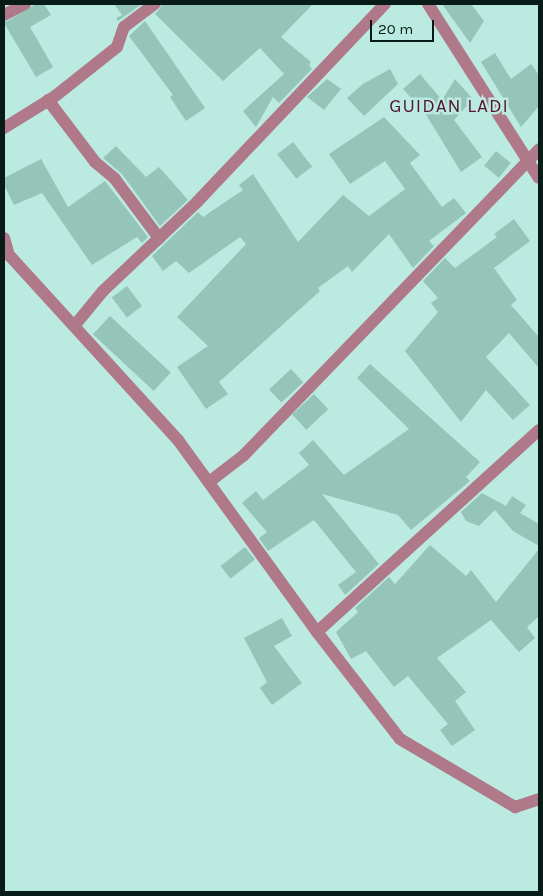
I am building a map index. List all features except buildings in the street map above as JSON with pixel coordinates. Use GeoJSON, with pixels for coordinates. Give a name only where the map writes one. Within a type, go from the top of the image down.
{"type":"FeatureCollection","features":[{"type":"Feature","properties":{"kind":"street"},"geometry":{"type":"LineString","coordinates":[[4,15],[24,4]]}},
{"type":"Feature","properties":{"kind":"street"},"geometry":{"type":"LineString","coordinates":[[4,128],[48,100],[117,47],[124,27],[156,4]]}},
{"type":"Feature","properties":{"kind":"street"},"geometry":{"type":"LineString","coordinates":[[75,325],[103,291],[159,238],[294,102],[385,4]]}},
{"type":"Feature","properties":{"kind":"street"},"geometry":{"type":"LineString","coordinates":[[428,4],[539,178]]}},
{"type":"Feature","properties":{"kind":"street"},"geometry":{"type":"LineString","coordinates":[[48,100],[95,162],[115,179],[159,238]]}},
{"type":"Feature","properties":{"kind":"street"},"geometry":{"type":"LineString","coordinates":[[209,482],[244,455],[389,301],[528,163],[539,149]]}},
{"type":"Feature","properties":{"kind":"street"},"geometry":{"type":"LineString","coordinates":[[4,238],[9,255],[75,325],[178,440],[317,632],[400,739],[515,807],[539,799]]}},
{"type":"Feature","properties":{"kind":"street"},"geometry":{"type":"LineString","coordinates":[[317,632],[539,430]]}},
{"type":"Feature","properties":{"kind":"district","name":"GUIDAN LADI"},"geometry":{"type":"Point","coordinates":[449,107]}}]}
